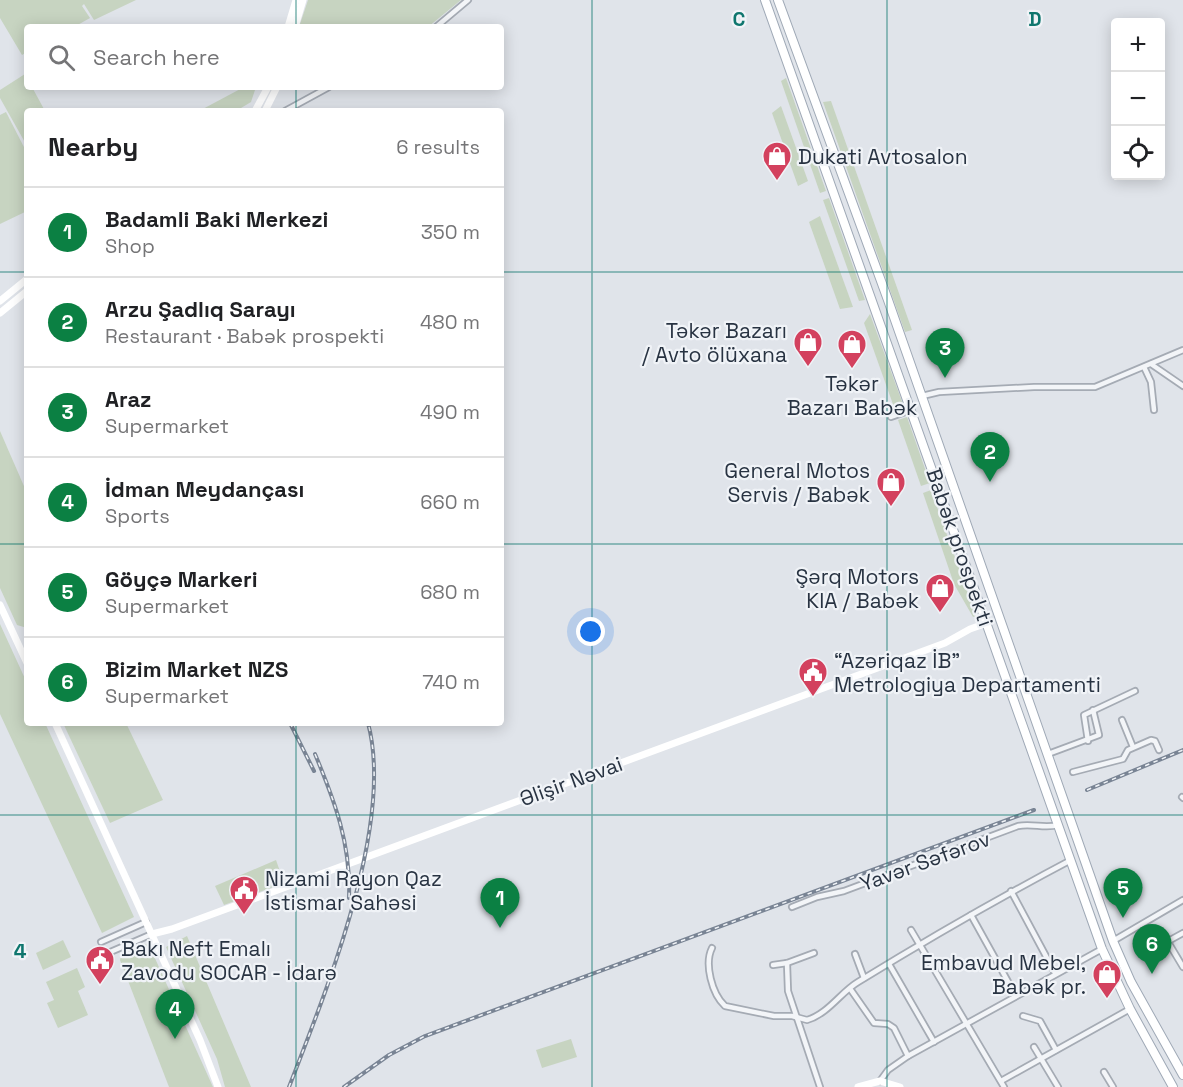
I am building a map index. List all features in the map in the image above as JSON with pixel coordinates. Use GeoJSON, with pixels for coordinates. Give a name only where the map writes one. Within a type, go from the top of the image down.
{"type":"FeatureCollection","features":[{"type":"Feature","properties":{"kind":"main road","name":"Babək prospekti"},"geometry":{"type":"LineString","coordinates":[[765,0],[1102,949],[1130,1009],[1172,1084]]}},
{"type":"Feature","properties":{"kind":"main road","name":"Babək prospekti"},"geometry":{"type":"LineString","coordinates":[[778,0],[870,249],[1113,941],[1131,982],[1183,1076]]}},
{"type":"Feature","properties":{"kind":"main road"},"geometry":{"type":"LineString","coordinates":[[783,51],[795,74],[819,143],[826,147],[827,140],[815,99]]}},
{"type":"Feature","properties":{"kind":"main road"},"geometry":{"type":"LineString","coordinates":[[840,209],[829,171],[833,166],[838,172],[860,232],[870,249]]}},
{"type":"Feature","properties":{"kind":"street"},"geometry":{"type":"LineString","coordinates":[[289,24],[296,0]]}},
{"type":"Feature","properties":{"kind":"street"},"geometry":{"type":"LineString","coordinates":[[296,24],[303,0]]}},
{"type":"Feature","properties":{"kind":"street"},"geometry":{"type":"LineString","coordinates":[[440,24],[468,0]]}},
{"type":"Feature","properties":{"kind":"street"},"geometry":{"type":"LineString","coordinates":[[257,108],[266,90]]}},
{"type":"Feature","properties":{"kind":"street"},"geometry":{"type":"LineString","coordinates":[[269,108],[276,90]]}},
{"type":"Feature","properties":{"kind":"street"},"geometry":{"type":"LineString","coordinates":[[290,108],[324,90]]}},
{"type":"Feature","properties":{"kind":"street"},"geometry":{"type":"LineString","coordinates":[[0,301],[24,281]]}},
{"type":"Feature","properties":{"kind":"street"},"geometry":{"type":"LineString","coordinates":[[0,313],[24,293]]}},
{"type":"Feature","properties":{"kind":"street"},"geometry":{"type":"LineString","coordinates":[[922,396],[939,392],[1034,387],[1095,387],[1183,350]]}},
{"type":"Feature","properties":{"kind":"street"},"geometry":{"type":"LineString","coordinates":[[1151,364],[1183,386]]}},
{"type":"Feature","properties":{"kind":"street"},"geometry":{"type":"LineString","coordinates":[[1144,367],[1151,382],[1154,410]]}},
{"type":"Feature","properties":{"kind":"street"},"geometry":{"type":"LineString","coordinates":[[891,417],[912,409]]}},
{"type":"Feature","properties":{"kind":"street"},"geometry":{"type":"LineString","coordinates":[[0,605],[24,657]]}},
{"type":"Feature","properties":{"kind":"street","name":"Əlişir Nəvai"},"geometry":{"type":"LineString","coordinates":[[152,934],[172,929],[952,640],[970,629],[987,623]]}},
{"type":"Feature","properties":{"kind":"street"},"geometry":{"type":"LineString","coordinates":[[1088,741],[1082,719],[1093,710],[1135,691]]}},
{"type":"Feature","properties":{"kind":"street"},"geometry":{"type":"LineString","coordinates":[[1048,754],[1096,738],[1100,732],[1093,710]]}},
{"type":"Feature","properties":{"kind":"street"},"geometry":{"type":"LineString","coordinates":[[1122,720],[1133,747]]}},
{"type":"Feature","properties":{"kind":"street"},"geometry":{"type":"LineString","coordinates":[[56,726],[200,1040],[218,1087]]}},
{"type":"Feature","properties":{"kind":"street"},"geometry":{"type":"LineString","coordinates":[[1073,772],[1123,759],[1133,747],[1151,740],[1155,741],[1159,750]]}},
{"type":"Feature","properties":{"kind":"street","name":"Yavər Səfərov"},"geometry":{"type":"LineString","coordinates":[[792,907],[844,891],[1018,826],[1058,825]]}},
{"type":"Feature","properties":{"kind":"street"},"geometry":{"type":"LineString","coordinates":[[712,948],[708,962],[717,995],[725,1006],[774,1016],[798,1017],[803,1020],[812,1018],[864,978],[1011,891],[1071,860]]}},
{"type":"Feature","properties":{"kind":"street"},"geometry":{"type":"LineString","coordinates":[[1011,891],[1055,973]]}},
{"type":"Feature","properties":{"kind":"street"},"geometry":{"type":"LineString","coordinates":[[1113,941],[1183,901]]}},
{"type":"Feature","properties":{"kind":"street"},"geometry":{"type":"LineString","coordinates":[[971,915],[1016,996]]}},
{"type":"Feature","properties":{"kind":"street"},"geometry":{"type":"LineString","coordinates":[[101,942],[146,922]]}},
{"type":"Feature","properties":{"kind":"street"},"geometry":{"type":"LineString","coordinates":[[911,930],[1004,1087]]}},
{"type":"Feature","properties":{"kind":"street"},"geometry":{"type":"LineString","coordinates":[[1154,949],[1183,933]]}},
{"type":"Feature","properties":{"kind":"street"},"geometry":{"type":"LineString","coordinates":[[108,953],[152,934]]}},
{"type":"Feature","properties":{"kind":"street"},"geometry":{"type":"LineString","coordinates":[[1168,942],[1183,967]]}},
{"type":"Feature","properties":{"kind":"street"},"geometry":{"type":"LineString","coordinates":[[880,1081],[888,1070],[908,1056],[1102,949]]}},
{"type":"Feature","properties":{"kind":"street"},"geometry":{"type":"LineString","coordinates":[[773,965],[787,963],[814,953]]}},
{"type":"Feature","properties":{"kind":"street"},"geometry":{"type":"LineString","coordinates":[[1177,957],[1183,953]]}},
{"type":"Feature","properties":{"kind":"street"},"geometry":{"type":"LineString","coordinates":[[855,954],[864,978]]}},
{"type":"Feature","properties":{"kind":"street"},"geometry":{"type":"LineString","coordinates":[[787,963],[787,986],[820,1087]]}},
{"type":"Feature","properties":{"kind":"street"},"geometry":{"type":"LineString","coordinates":[[889,964],[934,1042]]}},
{"type":"Feature","properties":{"kind":"street"},"geometry":{"type":"LineString","coordinates":[[850,990],[874,1023],[888,1024],[894,1028],[908,1056]]}},
{"type":"Feature","properties":{"kind":"street"},"geometry":{"type":"LineString","coordinates":[[1001,1082],[1130,1009]]}},
{"type":"Feature","properties":{"kind":"street"},"geometry":{"type":"LineString","coordinates":[[1023,1016],[1040,1022],[1056,1050]]}},
{"type":"Feature","properties":{"kind":"street"},"geometry":{"type":"LineString","coordinates":[[1034,1047],[1058,1087]]}},
{"type":"Feature","properties":{"kind":"street"},"geometry":{"type":"LineString","coordinates":[[1104,1072],[1113,1087]]}},
{"type":"Feature","properties":{"kind":"street"},"geometry":{"type":"LineString","coordinates":[[858,1087],[880,1081],[900,1087]]}},
{"type":"Feature","properties":{"kind":"street"},"geometry":{"type":"LineString","coordinates":[[1163,1087],[1172,1084]]}},
{"type":"Feature","properties":{"kind":"green space"},"geometry":{"type":"Polygon","coordinates":[[[0,0],[136,0],[94,20],[84,4],[82,6],[90,18],[79,24],[24,24],[24,54],[22,55],[0,18],[0,0]]]}},
{"type":"Feature","properties":{"kind":"green space"},"geometry":{"type":"Polygon","coordinates":[[[308,0],[461,0],[432,24],[300,24],[308,0]]]}},
{"type":"Feature","properties":{"kind":"green space"},"geometry":{"type":"Polygon","coordinates":[[[24,75],[24,90],[34,90],[43,108],[24,108],[24,141],[0,98],[0,90],[24,75]]]}},
{"type":"Feature","properties":{"kind":"green space"},"geometry":{"type":"Polygon","coordinates":[[[786,78],[826,191],[820,193],[781,81],[786,78]]]}},
{"type":"Feature","properties":{"kind":"green space"},"geometry":{"type":"Polygon","coordinates":[[[238,90],[255,90],[251,102],[241,108],[205,108],[238,90]]]}},
{"type":"Feature","properties":{"kind":"green space"},"geometry":{"type":"Polygon","coordinates":[[[831,101],[912,330],[905,332],[823,102],[831,101]]]}},
{"type":"Feature","properties":{"kind":"green space"},"geometry":{"type":"Polygon","coordinates":[[[781,106],[808,181],[798,186],[772,113],[781,106]]]}},
{"type":"Feature","properties":{"kind":"green space"},"geometry":{"type":"Polygon","coordinates":[[[6,112],[24,147],[24,212],[0,224],[0,115],[6,112]]]}},
{"type":"Feature","properties":{"kind":"green space"},"geometry":{"type":"Polygon","coordinates":[[[829,198],[865,300],[859,301],[823,200],[829,198]]]}},
{"type":"Feature","properties":{"kind":"green space"},"geometry":{"type":"Polygon","coordinates":[[[820,216],[853,307],[840,309],[809,222],[820,216]]]}},
{"type":"Feature","properties":{"kind":"green space"},"geometry":{"type":"Polygon","coordinates":[[[870,314],[904,407],[895,410],[864,323],[870,314]]]}},
{"type":"Feature","properties":{"kind":"green space"},"geometry":{"type":"Polygon","coordinates":[[[907,417],[930,483],[921,486],[898,420],[907,417]]]}},
{"type":"Feature","properties":{"kind":"green space"},"geometry":{"type":"Polygon","coordinates":[[[0,431],[24,486],[24,627],[17,625],[0,588],[0,431]]]}},
{"type":"Feature","properties":{"kind":"green space"},"geometry":{"type":"Polygon","coordinates":[[[931,490],[976,616],[973,617],[954,584],[923,493],[931,490]]]}},
{"type":"Feature","properties":{"kind":"green space"},"geometry":{"type":"Polygon","coordinates":[[[0,624],[24,676],[24,726],[46,726],[134,917],[102,933],[0,714],[0,624]]]}},
{"type":"Feature","properties":{"kind":"green space"},"geometry":{"type":"Polygon","coordinates":[[[64,726],[127,726],[163,800],[110,823],[64,726]]]}},
{"type":"Feature","properties":{"kind":"green space"},"geometry":{"type":"Polygon","coordinates":[[[276,860],[284,883],[224,905],[215,886],[276,860]]]}},
{"type":"Feature","properties":{"kind":"green space"},"geometry":{"type":"Polygon","coordinates":[[[187,936],[251,1087],[225,1087],[217,1059],[166,947],[187,936]]]}},
{"type":"Feature","properties":{"kind":"green space"},"geometry":{"type":"Polygon","coordinates":[[[63,940],[71,957],[43,970],[36,953],[63,940]]]}},
{"type":"Feature","properties":{"kind":"green space"},"geometry":{"type":"Polygon","coordinates":[[[146,944],[149,945],[213,1087],[169,1087],[120,960],[121,956],[146,944]]]}},
{"type":"Feature","properties":{"kind":"green space"},"geometry":{"type":"Polygon","coordinates":[[[77,968],[85,987],[78,991],[88,1015],[58,1028],[47,1003],[54,1000],[46,982],[77,968]]]}},
{"type":"Feature","properties":{"kind":"green space"},"geometry":{"type":"Polygon","coordinates":[[[571,1039],[577,1057],[542,1068],[536,1050],[571,1039]]]}},
{"type":"Feature","properties":{"kind":"railway"},"geometry":{"type":"LineString","coordinates":[[292,726],[314,771]]}},
{"type":"Feature","properties":{"kind":"railway"},"geometry":{"type":"LineString","coordinates":[[289,1087],[337,956],[365,857],[372,809],[374,764],[368,726]]}},
{"type":"Feature","properties":{"kind":"railway"},"geometry":{"type":"LineString","coordinates":[[1087,790],[1183,750]]}},
{"type":"Feature","properties":{"kind":"railway"},"geometry":{"type":"LineString","coordinates":[[315,754],[340,824],[347,859],[349,898]]}},
{"type":"Feature","properties":{"kind":"railway"},"geometry":{"type":"LineString","coordinates":[[344,1087],[389,1055],[425,1036],[1034,810]]}},
{"type":"Feature","properties":{"kind":"place","name":"Dukati Avtosalon"},"geometry":{"type":"Point","coordinates":[777,182]}},
{"type":"Feature","properties":{"kind":"place","name":"Təkər Bazarı / Avto ölüxana"},"geometry":{"type":"Point","coordinates":[808,368]}},
{"type":"Feature","properties":{"kind":"place","name":"Təkər Bazarı Babək"},"geometry":{"type":"Point","coordinates":[852,370]}},
{"type":"Feature","properties":{"kind":"place","name":"Araz"},"geometry":{"type":"Point","coordinates":[945,378]}},
{"type":"Feature","properties":{"kind":"place","name":"Arzu Şadlıq Sarayı"},"geometry":{"type":"Point","coordinates":[990,482]}},
{"type":"Feature","properties":{"kind":"place","name":"General Motos Servis / Babək"},"geometry":{"type":"Point","coordinates":[891,508]}},
{"type":"Feature","properties":{"kind":"place","name":"Şərq Motors KIA / Babək"},"geometry":{"type":"Point","coordinates":[940,614]}},
{"type":"Feature","properties":{"kind":"place","name":"“Azəriqaz İB” Metrologiya Departamenti"},"geometry":{"type":"Point","coordinates":[813,698]}},
{"type":"Feature","properties":{"kind":"place","name":"Nizami Rayon Qaz İstismar Sahəsi"},"geometry":{"type":"Point","coordinates":[244,916]}},
{"type":"Feature","properties":{"kind":"place","name":"Göyçə Markeri"},"geometry":{"type":"Point","coordinates":[1123,918]}},
{"type":"Feature","properties":{"kind":"place","name":"Badamli Baki Merkezi"},"geometry":{"type":"Point","coordinates":[500,928]}},
{"type":"Feature","properties":{"kind":"place","name":"Bizim Market NZS"},"geometry":{"type":"Point","coordinates":[1152,974]}},
{"type":"Feature","properties":{"kind":"place","name":"Bakı Neft Emalı Zavodu SOCAR - İdarə"},"geometry":{"type":"Point","coordinates":[100,986]}},
{"type":"Feature","properties":{"kind":"place","name":"Embavud Mebel, Babək pr."},"geometry":{"type":"Point","coordinates":[1107,1000]}},
{"type":"Feature","properties":{"kind":"place","name":"İdman Meydançası"},"geometry":{"type":"Point","coordinates":[175,1039]}}]}
